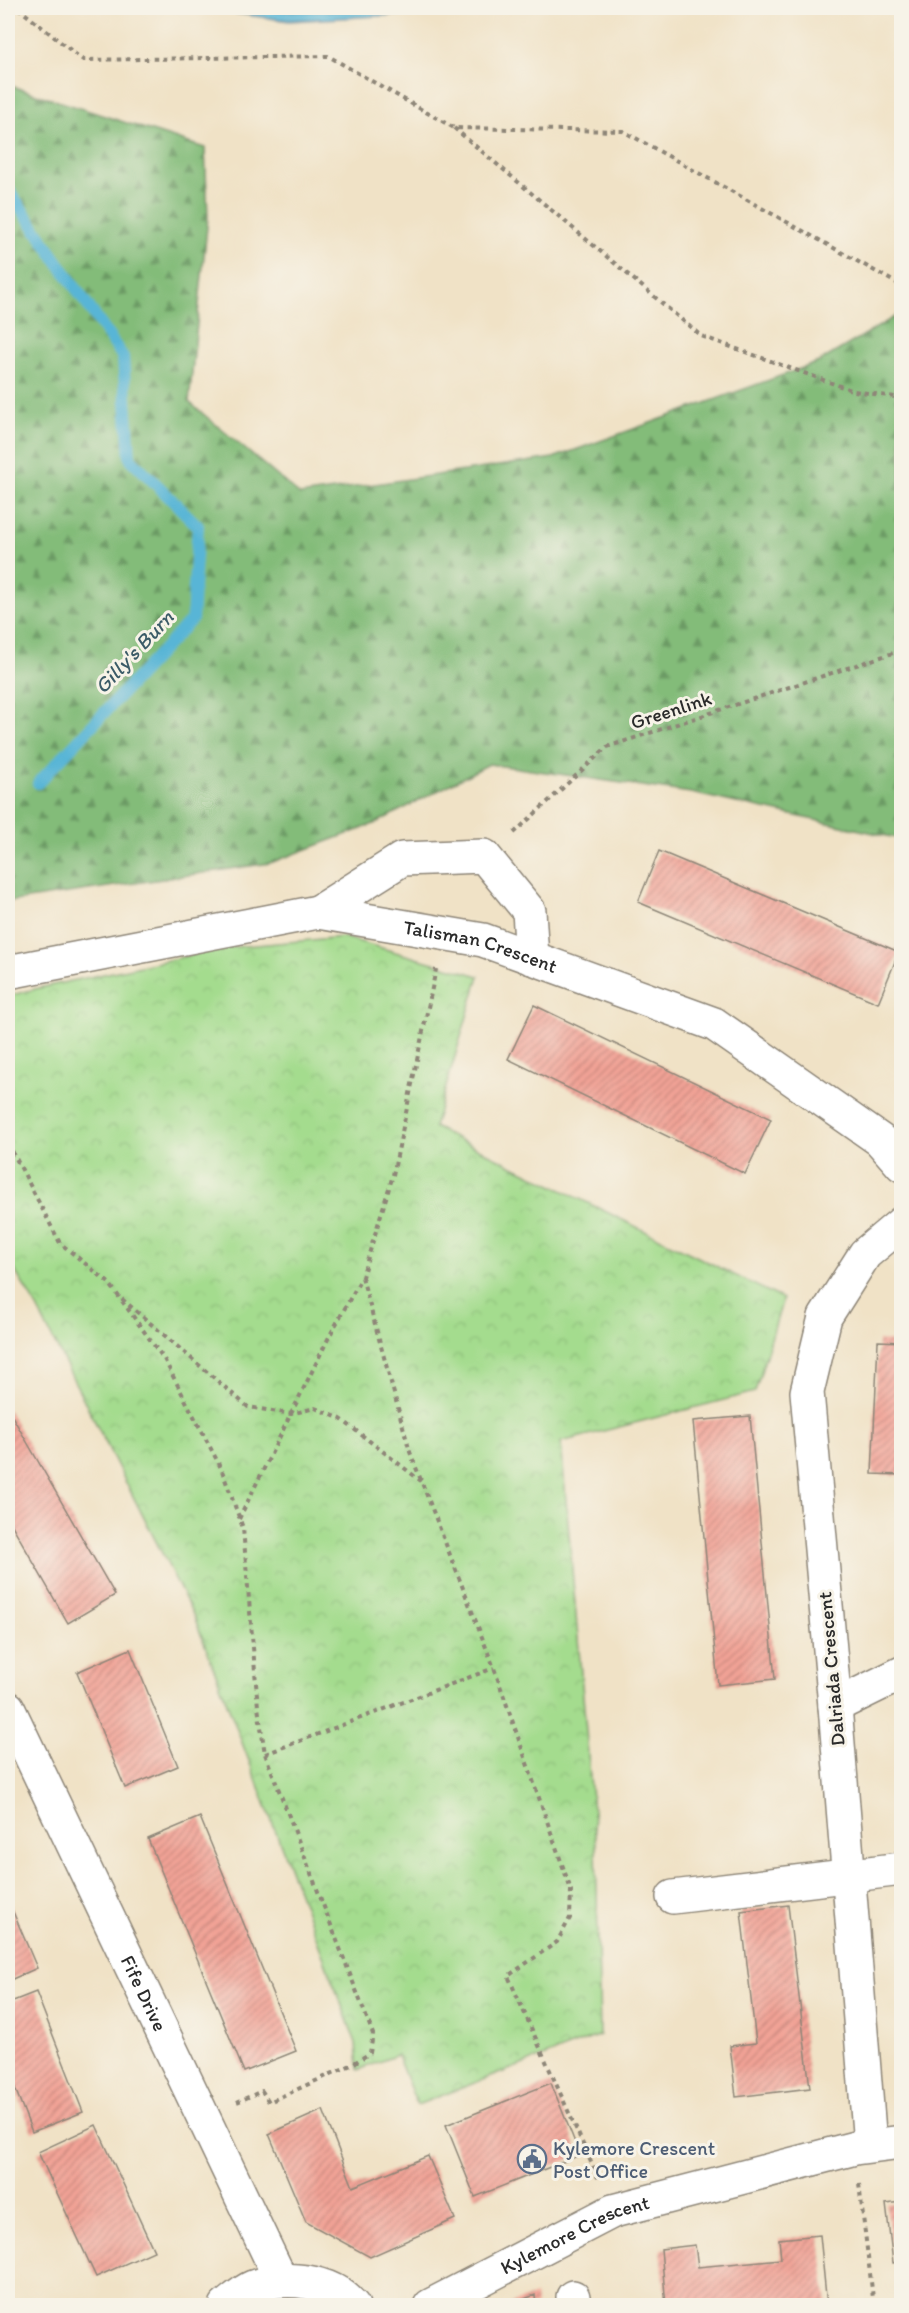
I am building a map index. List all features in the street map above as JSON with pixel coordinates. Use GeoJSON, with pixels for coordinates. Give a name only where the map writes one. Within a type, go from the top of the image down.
{"type":"FeatureCollection","features":[{"type":"Feature","properties":{"kind":"street"},"geometry":{"type":"LineString","coordinates":[[318,912],[402,859],[484,856],[529,911],[532,958]]}},
{"type":"Feature","properties":{"kind":"street","name":"Talisman Crescent"},"geometry":{"type":"LineString","coordinates":[[8,972],[318,912],[483,940],[714,1024],[880,1140],[902,1165]]}},
{"type":"Feature","properties":{"kind":"street","name":"Dalriada Crescent"},"geometry":{"type":"LineString","coordinates":[[876,2145],[849,1874],[807,1392],[825,1317],[865,1254],[902,1223]]}},
{"type":"Feature","properties":{"kind":"street"},"geometry":{"type":"LineString","coordinates":[[835,1706],[902,1673]]}},
{"type":"Feature","properties":{"kind":"street","name":"Fife Drive"},"geometry":{"type":"LineString","coordinates":[[8,1708],[281,2280]]}},
{"type":"Feature","properties":{"kind":"street"},"geometry":{"type":"LineString","coordinates":[[673,1897],[902,1869]]}},
{"type":"Feature","properties":{"kind":"street","name":"Kylemore Crescent"},"geometry":{"type":"LineString","coordinates":[[430,2306],[613,2211],[876,2145]]}},
{"type":"Feature","properties":{"kind":"street"},"geometry":{"type":"LineString","coordinates":[[226,2306],[252,2288],[281,2280],[315,2283],[345,2297],[353,2306]]}},
{"type":"Feature","properties":{"kind":"path"},"geometry":{"type":"LineString","coordinates":[[18,8],[83,60],[328,56],[454,128],[701,336],[854,392],[902,398]]}},
{"type":"Feature","properties":{"kind":"path"},"geometry":{"type":"LineString","coordinates":[[454,128],[623,131],[902,286]]}},
{"type":"Feature","properties":{"kind":"path","name":"Greenlink"},"geometry":{"type":"LineString","coordinates":[[484,856],[515,832],[607,747],[902,650]]}},
{"type":"Feature","properties":{"kind":"path"},"geometry":{"type":"LineString","coordinates":[[239,1519],[362,1277],[393,1175],[443,933]]}},
{"type":"Feature","properties":{"kind":"path"},"geometry":{"type":"LineString","coordinates":[[8,1143],[60,1243],[109,1283],[164,1359],[221,1468],[243,1528],[258,1707],[265,1754],[373,2034],[370,2053],[351,2065],[269,2102],[262,2091],[203,2116]]}},
{"type":"Feature","properties":{"kind":"path"},"geometry":{"type":"LineString","coordinates":[[362,1277],[410,1452],[494,1668],[571,1890],[570,1918],[557,1942],[508,1976],[613,2211]]}},
{"type":"Feature","properties":{"kind":"path"},"geometry":{"type":"LineString","coordinates":[[117,1294],[248,1407],[291,1414],[315,1408],[341,1419],[422,1482]]}},
{"type":"Feature","properties":{"kind":"path"},"geometry":{"type":"LineString","coordinates":[[265,1754],[494,1668]]}},
{"type":"Feature","properties":{"kind":"path"},"geometry":{"type":"LineString","coordinates":[[874,2306],[876,2145]]}},
{"type":"Feature","properties":{"kind":"green space"},"geometry":{"type":"Polygon","coordinates":[[[8,85],[205,148],[208,217],[189,402],[300,495],[553,458],[819,362],[901,313],[901,839],[691,793],[489,764],[374,824],[270,863],[8,902],[8,85]]]}},
{"type":"Feature","properties":{"kind":"green space"},"geometry":{"type":"Polygon","coordinates":[[[343,937],[479,976],[434,1127],[783,1299],[755,1392],[561,1442],[596,1846],[600,2035],[417,2105],[397,2055],[358,2070],[356,2043],[194,1616],[36,1306],[8,1259],[8,996],[224,948],[343,937]]]}},
{"type":"Feature","properties":{"kind":"water"},"geometry":{"type":"Polygon","coordinates":[[[198,8],[489,8],[289,21],[198,8]]]}},
{"type":"Feature","properties":{"kind":"building"},"geometry":{"type":"Polygon","coordinates":[[[659,851],[899,952],[878,1003],[638,902],[659,851]]]}},
{"type":"Feature","properties":{"kind":"building"},"geometry":{"type":"Polygon","coordinates":[[[534,1005],[771,1119],[745,1174],[508,1059],[534,1005]]]}},
{"type":"Feature","properties":{"kind":"building"},"geometry":{"type":"Polygon","coordinates":[[[878,1341],[902,1342],[902,1475],[872,1474],[878,1341]]]}},
{"type":"Feature","properties":{"kind":"building"},"geometry":{"type":"Polygon","coordinates":[[[8,1409],[115,1595],[68,1623],[8,1518],[8,1409]]]}},
{"type":"Feature","properties":{"kind":"building"},"geometry":{"type":"Polygon","coordinates":[[[750,1416],[775,1679],[718,1685],[693,1421],[750,1416]]]}},
{"type":"Feature","properties":{"kind":"building"},"geometry":{"type":"Polygon","coordinates":[[[130,1649],[178,1766],[125,1788],[77,1672],[130,1649]]]}},
{"type":"Feature","properties":{"kind":"building"},"geometry":{"type":"Polygon","coordinates":[[[902,1756],[902,1790],[900,1790],[896,1757],[902,1756]]]}},
{"type":"Feature","properties":{"kind":"building"},"geometry":{"type":"Polygon","coordinates":[[[200,1817],[296,2051],[244,2072],[148,1839],[200,1817]]]}},
{"type":"Feature","properties":{"kind":"building"},"geometry":{"type":"Polygon","coordinates":[[[8,1900],[37,1968],[8,1981],[8,1900]]]}},
{"type":"Feature","properties":{"kind":"building"},"geometry":{"type":"Polygon","coordinates":[[[788,1905],[810,2088],[736,2097],[730,2046],[756,2043],[741,1911],[788,1905]]]}},
{"type":"Feature","properties":{"kind":"building"},"geometry":{"type":"Polygon","coordinates":[[[36,1992],[83,2112],[32,2132],[8,2070],[8,2003],[36,1992]]]}},
{"type":"Feature","properties":{"kind":"building"},"geometry":{"type":"Polygon","coordinates":[[[551,2083],[580,2155],[475,2197],[446,2125],[551,2083]]]}},
{"type":"Feature","properties":{"kind":"building"},"geometry":{"type":"Polygon","coordinates":[[[323,2110],[353,2187],[428,2156],[455,2219],[370,2257],[306,2222],[269,2134],[323,2110]]]}},
{"type":"Feature","properties":{"kind":"building"},"geometry":{"type":"Polygon","coordinates":[[[96,2125],[154,2251],[96,2277],[38,2152],[96,2125]]]}},
{"type":"Feature","properties":{"kind":"building"},"geometry":{"type":"Polygon","coordinates":[[[902,2202],[902,2262],[893,2263],[886,2204],[902,2202]]]}},
{"type":"Feature","properties":{"kind":"building"},"geometry":{"type":"Polygon","coordinates":[[[820,2235],[827,2306],[666,2306],[661,2249],[695,2245],[698,2267],[781,2259],[779,2239],[820,2235]]]}},
{"type":"Feature","properties":{"kind":"building"},"geometry":{"type":"Polygon","coordinates":[[[535,2295],[536,2306],[508,2306],[508,2305],[535,2295]]]}},
{"type":"Feature","properties":{"kind":"waterway","name":"Gilly's Burn"},"geometry":{"type":"LineString","coordinates":[[8,189],[123,357],[130,458],[198,526],[192,619],[38,783]]}},
{"type":"Feature","properties":{"kind":"place","name":"Kylemore Crescent Post Office"},"geometry":{"type":"Point","coordinates":[532,2159]}}]}
